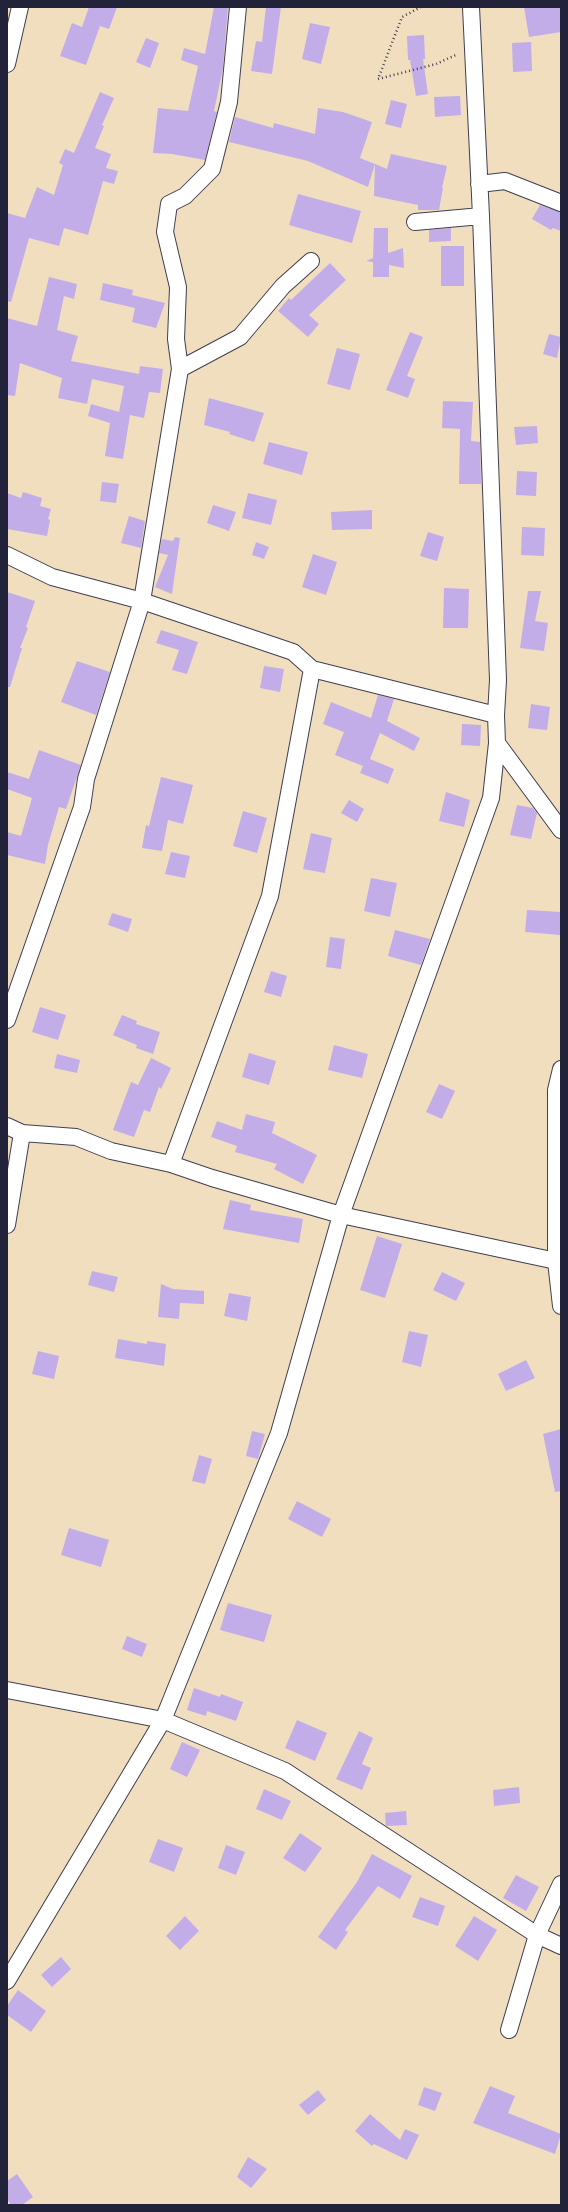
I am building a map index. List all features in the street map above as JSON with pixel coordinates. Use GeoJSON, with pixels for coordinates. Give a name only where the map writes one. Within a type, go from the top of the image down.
{"type":"FeatureCollection","features":[{"type":"Feature","properties":{"kind":"street"},"geometry":{"type":"LineString","coordinates":[[7,64],[20,7]]}},
{"type":"Feature","properties":{"kind":"street"},"geometry":{"type":"LineString","coordinates":[[7,1020],[82,807],[86,779],[142,601],[180,369],[176,339],[178,287],[165,232],[169,204],[185,196],[212,169],[229,102],[238,7]]}},
{"type":"Feature","properties":{"kind":"street"},"geometry":{"type":"LineString","coordinates":[[7,1981],[162,1720],[279,1433],[341,1215],[491,798],[497,743],[496,715],[498,680],[481,216],[471,7]]}},
{"type":"Feature","properties":{"kind":"street"},"geometry":{"type":"LineString","coordinates":[[479,184],[505,182],[561,203]]}},
{"type":"Feature","properties":{"kind":"street"},"geometry":{"type":"LineString","coordinates":[[415,222],[481,216]]}},
{"type":"Feature","properties":{"kind":"street"},"geometry":{"type":"LineString","coordinates":[[180,369],[240,337],[283,286],[311,262]]}},
{"type":"Feature","properties":{"kind":"street"},"geometry":{"type":"LineString","coordinates":[[7,555],[52,577],[142,601],[293,652],[312,669],[496,715]]}},
{"type":"Feature","properties":{"kind":"street"},"geometry":{"type":"LineString","coordinates":[[171,1164],[270,896],[312,669]]}},
{"type":"Feature","properties":{"kind":"street"},"geometry":{"type":"LineString","coordinates":[[497,743],[561,830]]}},
{"type":"Feature","properties":{"kind":"street"},"geometry":{"type":"LineString","coordinates":[[561,1068],[556,1090],[556,1261],[561,1306]]}},
{"type":"Feature","properties":{"kind":"street"},"geometry":{"type":"LineString","coordinates":[[7,1126],[22,1133],[76,1137],[111,1151],[171,1164],[212,1178],[341,1215],[556,1261]]}},
{"type":"Feature","properties":{"kind":"street"},"geometry":{"type":"LineString","coordinates":[[7,1225],[22,1133]]}},
{"type":"Feature","properties":{"kind":"street"},"geometry":{"type":"LineString","coordinates":[[7,1690],[162,1720],[285,1772],[537,1935],[561,1946]]}},
{"type":"Feature","properties":{"kind":"street"},"geometry":{"type":"LineString","coordinates":[[509,2030],[537,1935],[561,1884]]}},
{"type":"Feature","properties":{"kind":"path"},"geometry":{"type":"LineString","coordinates":[[421,7],[402,17],[378,79],[436,64],[473,46]]}},
{"type":"Feature","properties":{"kind":"building"},"geometry":{"type":"Polygon","coordinates":[[[89,7],[117,7],[109,29],[100,26],[86,65],[60,56],[72,23],[82,27],[89,7]]]}},
{"type":"Feature","properties":{"kind":"building"},"geometry":{"type":"Polygon","coordinates":[[[214,7],[228,7],[223,68],[214,111],[217,112],[205,160],[172,154],[153,153],[158,108],[188,111],[198,66],[181,60],[184,48],[205,54],[214,7]]]}},
{"type":"Feature","properties":{"kind":"building"},"geometry":{"type":"Polygon","coordinates":[[[266,7],[281,7],[272,74],[251,71],[256,41],[262,42],[266,7]]]}},
{"type":"Feature","properties":{"kind":"building"},"geometry":{"type":"Polygon","coordinates":[[[524,7],[561,7],[561,32],[529,37],[524,7]]]}},
{"type":"Feature","properties":{"kind":"building"},"geometry":{"type":"Polygon","coordinates":[[[310,23],[330,27],[321,64],[302,59],[310,23]]]}},
{"type":"Feature","properties":{"kind":"building"},"geometry":{"type":"Polygon","coordinates":[[[424,35],[425,59],[423,59],[428,94],[416,96],[410,60],[408,60],[407,36],[424,35]]]}},
{"type":"Feature","properties":{"kind":"building"},"geometry":{"type":"Polygon","coordinates":[[[146,38],[159,43],[150,68],[136,62],[146,38]]]}},
{"type":"Feature","properties":{"kind":"building"},"geometry":{"type":"Polygon","coordinates":[[[531,42],[532,71],[513,72],[512,43],[531,42]]]}},
{"type":"Feature","properties":{"kind":"building"},"geometry":{"type":"Polygon","coordinates":[[[100,92],[114,98],[102,125],[104,126],[95,148],[111,154],[106,168],[118,171],[114,184],[103,181],[88,235],[64,228],[59,246],[29,238],[11,302],[7,301],[7,213],[25,218],[37,187],[54,195],[63,165],[59,163],[65,149],[74,153],[100,92]]]}},
{"type":"Feature","properties":{"kind":"building"},"geometry":{"type":"Polygon","coordinates":[[[460,96],[461,115],[435,117],[434,97],[460,96]]]}},
{"type":"Feature","properties":{"kind":"building"},"geometry":{"type":"Polygon","coordinates":[[[391,100],[407,104],[401,128],[385,124],[391,100]]]}},
{"type":"Feature","properties":{"kind":"building"},"geometry":{"type":"Polygon","coordinates":[[[318,108],[343,112],[372,122],[360,158],[375,164],[368,187],[308,161],[229,142],[235,117],[273,128],[274,123],[315,134],[318,108]]]}},
{"type":"Feature","properties":{"kind":"building"},"geometry":{"type":"Polygon","coordinates":[[[391,154],[447,166],[439,210],[418,210],[418,205],[374,196],[375,164],[387,169],[391,154]]]}},
{"type":"Feature","properties":{"kind":"building"},"geometry":{"type":"Polygon","coordinates":[[[298,194],[361,211],[352,243],[289,225],[298,194]]]}},
{"type":"Feature","properties":{"kind":"building"},"geometry":{"type":"Polygon","coordinates":[[[540,205],[561,212],[561,231],[553,228],[551,230],[532,219],[540,205]]]}},
{"type":"Feature","properties":{"kind":"building"},"geometry":{"type":"Polygon","coordinates":[[[374,228],[388,228],[388,253],[403,248],[404,268],[389,265],[389,277],[373,277],[373,262],[366,261],[373,258],[374,228]]]}},
{"type":"Feature","properties":{"kind":"building"},"geometry":{"type":"Polygon","coordinates":[[[451,228],[451,241],[429,242],[429,230],[451,228]]]}},
{"type":"Feature","properties":{"kind":"building"},"geometry":{"type":"Polygon","coordinates":[[[441,246],[464,246],[464,286],[441,286],[441,246]]]}},
{"type":"Feature","properties":{"kind":"building"},"geometry":{"type":"Polygon","coordinates":[[[330,263],[346,280],[309,315],[319,324],[308,337],[278,311],[289,298],[291,300],[330,263]]]}},
{"type":"Feature","properties":{"kind":"building"},"geometry":{"type":"Polygon","coordinates":[[[49,277],[77,284],[74,299],[64,296],[57,330],[78,336],[71,361],[139,374],[140,366],[163,369],[160,393],[149,392],[144,418],[130,415],[123,459],[105,456],[110,423],[88,416],[91,404],[119,412],[124,386],[92,379],[87,404],[58,398],[62,378],[20,363],[15,396],[7,395],[7,318],[37,326],[49,277]]]}},
{"type":"Feature","properties":{"kind":"building"},"geometry":{"type":"Polygon","coordinates":[[[103,283],[133,290],[132,295],[165,303],[156,328],[132,322],[135,308],[100,300],[103,283]]]}},
{"type":"Feature","properties":{"kind":"building"},"geometry":{"type":"Polygon","coordinates":[[[410,332],[423,337],[407,376],[415,379],[408,398],[386,390],[410,332]]]}},
{"type":"Feature","properties":{"kind":"building"},"geometry":{"type":"Polygon","coordinates":[[[549,334],[561,337],[557,358],[543,354],[549,334]]]}},
{"type":"Feature","properties":{"kind":"building"},"geometry":{"type":"Polygon","coordinates":[[[337,348],[360,354],[350,390],[327,384],[337,348]]]}},
{"type":"Feature","properties":{"kind":"building"},"geometry":{"type":"Polygon","coordinates":[[[209,398],[264,413],[254,442],[229,434],[230,432],[204,425],[209,398]]]}},
{"type":"Feature","properties":{"kind":"building"},"geometry":{"type":"Polygon","coordinates":[[[443,401],[473,402],[471,441],[480,442],[481,484],[459,484],[460,429],[442,428],[443,401]]]}},
{"type":"Feature","properties":{"kind":"building"},"geometry":{"type":"Polygon","coordinates":[[[537,426],[538,443],[516,445],[514,427],[537,426]]]}},
{"type":"Feature","properties":{"kind":"building"},"geometry":{"type":"Polygon","coordinates":[[[269,442],[308,452],[302,475],[263,464],[269,442]]]}},
{"type":"Feature","properties":{"kind":"building"},"geometry":{"type":"Polygon","coordinates":[[[517,471],[537,472],[536,496],[516,495],[517,471]]]}},
{"type":"Feature","properties":{"kind":"building"},"geometry":{"type":"Polygon","coordinates":[[[102,482],[119,484],[116,503],[100,501],[102,482]]]}},
{"type":"Feature","properties":{"kind":"building"},"geometry":{"type":"Polygon","coordinates":[[[23,492],[42,498],[40,506],[51,509],[48,519],[50,520],[47,536],[7,529],[7,493],[21,498],[23,492]]]}},
{"type":"Feature","properties":{"kind":"building"},"geometry":{"type":"Polygon","coordinates":[[[248,493],[277,500],[271,525],[242,518],[248,493]]]}},
{"type":"Feature","properties":{"kind":"building"},"geometry":{"type":"Polygon","coordinates":[[[213,505],[236,512],[229,531],[207,523],[213,505]]]}},
{"type":"Feature","properties":{"kind":"building"},"geometry":{"type":"Polygon","coordinates":[[[372,510],[372,529],[332,530],[331,512],[372,510]]]}},
{"type":"Feature","properties":{"kind":"building"},"geometry":{"type":"Polygon","coordinates":[[[129,516],[145,521],[141,548],[121,543],[129,516]]]}},
{"type":"Feature","properties":{"kind":"building"},"geometry":{"type":"Polygon","coordinates":[[[522,527],[545,528],[544,556],[521,555],[522,527]]]}},
{"type":"Feature","properties":{"kind":"building"},"geometry":{"type":"Polygon","coordinates":[[[428,532],[444,537],[437,561],[420,556],[428,532]]]}},
{"type":"Feature","properties":{"kind":"building"},"geometry":{"type":"Polygon","coordinates":[[[175,537],[180,538],[172,594],[155,587],[168,555],[159,553],[162,539],[173,541],[175,537]]]}},
{"type":"Feature","properties":{"kind":"building"},"geometry":{"type":"Polygon","coordinates":[[[256,542],[269,547],[264,559],[252,555],[256,542]]]}},
{"type":"Feature","properties":{"kind":"building"},"geometry":{"type":"Polygon","coordinates":[[[313,554],[337,562],[326,595],[302,587],[313,554]]]}},
{"type":"Feature","properties":{"kind":"building"},"geometry":{"type":"Polygon","coordinates":[[[444,588],[469,589],[468,628],[443,628],[444,588]]]}},
{"type":"Feature","properties":{"kind":"building"},"geometry":{"type":"Polygon","coordinates":[[[528,591],[541,591],[535,621],[548,623],[544,651],[520,648],[528,591]]]}},
{"type":"Feature","properties":{"kind":"building"},"geometry":{"type":"Polygon","coordinates":[[[7,592],[35,601],[26,627],[28,628],[20,648],[22,648],[10,687],[7,687],[7,592]]]}},
{"type":"Feature","properties":{"kind":"building"},"geometry":{"type":"Polygon","coordinates":[[[161,630],[198,642],[187,674],[172,670],[179,650],[156,643],[161,630]]]}},
{"type":"Feature","properties":{"kind":"building"},"geometry":{"type":"Polygon","coordinates":[[[77,661],[110,672],[96,715],[61,702],[77,661]]]}},
{"type":"Feature","properties":{"kind":"building"},"geometry":{"type":"Polygon","coordinates":[[[264,666],[284,669],[280,692],[260,688],[264,666]]]}},
{"type":"Feature","properties":{"kind":"building"},"geometry":{"type":"Polygon","coordinates":[[[378,695],[394,699],[387,721],[420,738],[414,751],[380,733],[370,759],[394,769],[388,784],[360,773],[363,766],[335,755],[344,732],[323,724],[331,702],[371,718],[378,695]]]}},
{"type":"Feature","properties":{"kind":"building"},"geometry":{"type":"Polygon","coordinates":[[[531,704],[550,707],[547,730],[528,728],[531,704]]]}},
{"type":"Feature","properties":{"kind":"building"},"geometry":{"type":"Polygon","coordinates":[[[462,724],[481,725],[480,746],[461,745],[462,724]]]}},
{"type":"Feature","properties":{"kind":"building"},"geometry":{"type":"Polygon","coordinates":[[[39,750],[81,765],[66,809],[59,807],[48,845],[45,864],[7,855],[7,832],[21,836],[32,798],[7,789],[7,772],[29,779],[39,750]]]}},
{"type":"Feature","properties":{"kind":"building"},"geometry":{"type":"Polygon","coordinates":[[[161,777],[193,785],[183,824],[168,820],[162,851],[142,848],[146,825],[149,826],[161,777]]]}},
{"type":"Feature","properties":{"kind":"building"},"geometry":{"type":"Polygon","coordinates":[[[446,792],[470,800],[464,827],[439,821],[446,792]]]}},
{"type":"Feature","properties":{"kind":"building"},"geometry":{"type":"Polygon","coordinates":[[[349,800],[364,809],[357,822],[341,813],[349,800]]]}},
{"type":"Feature","properties":{"kind":"building"},"geometry":{"type":"Polygon","coordinates":[[[517,805],[533,808],[537,813],[531,839],[510,835],[517,805]]]}},
{"type":"Feature","properties":{"kind":"building"},"geometry":{"type":"Polygon","coordinates":[[[243,811],[267,818],[257,853],[233,846],[243,811]]]}},
{"type":"Feature","properties":{"kind":"building"},"geometry":{"type":"Polygon","coordinates":[[[311,833],[332,838],[325,873],[303,869],[311,833]]]}},
{"type":"Feature","properties":{"kind":"building"},"geometry":{"type":"Polygon","coordinates":[[[171,852],[190,856],[185,878],[165,874],[171,852]]]}},
{"type":"Feature","properties":{"kind":"building"},"geometry":{"type":"Polygon","coordinates":[[[371,878],[397,883],[390,917],[364,911],[371,878]]]}},
{"type":"Feature","properties":{"kind":"building"},"geometry":{"type":"Polygon","coordinates":[[[527,910],[561,912],[560,935],[525,932],[527,910]]]}},
{"type":"Feature","properties":{"kind":"building"},"geometry":{"type":"Polygon","coordinates":[[[112,913],[132,919],[128,932],[108,925],[112,913]]]}},
{"type":"Feature","properties":{"kind":"building"},"geometry":{"type":"Polygon","coordinates":[[[395,930],[430,939],[421,965],[388,956],[395,930]]]}},
{"type":"Feature","properties":{"kind":"building"},"geometry":{"type":"Polygon","coordinates":[[[330,937],[345,939],[341,969],[326,967],[330,937]]]}},
{"type":"Feature","properties":{"kind":"building"},"geometry":{"type":"Polygon","coordinates":[[[271,971],[287,976],[281,997],[264,992],[271,971]]]}},
{"type":"Feature","properties":{"kind":"building"},"geometry":{"type":"Polygon","coordinates":[[[40,1007],[66,1015],[58,1040],[32,1032],[40,1007]]]}},
{"type":"Feature","properties":{"kind":"building"},"geometry":{"type":"Polygon","coordinates":[[[122,1015],[137,1021],[136,1024],[160,1032],[153,1054],[136,1048],[137,1045],[113,1035],[122,1015]]]}},
{"type":"Feature","properties":{"kind":"building"},"geometry":{"type":"Polygon","coordinates":[[[334,1045],[368,1054],[362,1078],[328,1070],[334,1045]]]}},
{"type":"Feature","properties":{"kind":"building"},"geometry":{"type":"Polygon","coordinates":[[[249,1053],[276,1061],[269,1085],[242,1077],[249,1053]]]}},
{"type":"Feature","properties":{"kind":"building"},"geometry":{"type":"Polygon","coordinates":[[[57,1054],[80,1060],[77,1073],[54,1068],[57,1054]]]}},
{"type":"Feature","properties":{"kind":"building"},"geometry":{"type":"Polygon","coordinates":[[[151,1058],[171,1068],[161,1089],[159,1087],[150,1112],[144,1110],[134,1137],[113,1130],[131,1082],[138,1085],[151,1058]]]}},
{"type":"Feature","properties":{"kind":"building"},"geometry":{"type":"Polygon","coordinates":[[[439,1084],[455,1091],[442,1119],[426,1112],[439,1084]]]}},
{"type":"Feature","properties":{"kind":"building"},"geometry":{"type":"Polygon","coordinates":[[[246,1114],[275,1122],[272,1133],[317,1155],[303,1184],[274,1169],[277,1164],[235,1152],[237,1146],[211,1137],[217,1121],[242,1130],[246,1114]]]}},
{"type":"Feature","properties":{"kind":"building"},"geometry":{"type":"Polygon","coordinates":[[[230,1200],[251,1205],[250,1210],[303,1219],[299,1243],[223,1229],[230,1200]]]}},
{"type":"Feature","properties":{"kind":"building"},"geometry":{"type":"Polygon","coordinates":[[[377,1236],[402,1244],[385,1298],[360,1290],[377,1236]]]}},
{"type":"Feature","properties":{"kind":"building"},"geometry":{"type":"Polygon","coordinates":[[[92,1271],[118,1277],[114,1292],[88,1285],[92,1271]]]}},
{"type":"Feature","properties":{"kind":"building"},"geometry":{"type":"Polygon","coordinates":[[[442,1272],[465,1283],[456,1301],[433,1290],[442,1272]]]}},
{"type":"Feature","properties":{"kind":"building"},"geometry":{"type":"Polygon","coordinates":[[[161,1284],[173,1289],[204,1291],[204,1304],[180,1303],[179,1319],[158,1317],[161,1284]]]}},
{"type":"Feature","properties":{"kind":"building"},"geometry":{"type":"Polygon","coordinates":[[[229,1293],[251,1297],[247,1321],[224,1316],[229,1293]]]}},
{"type":"Feature","properties":{"kind":"building"},"geometry":{"type":"Polygon","coordinates":[[[409,1331],[428,1335],[421,1367],[402,1362],[409,1331]]]}},
{"type":"Feature","properties":{"kind":"building"},"geometry":{"type":"Polygon","coordinates":[[[118,1339],[147,1344],[147,1341],[166,1344],[164,1366],[115,1358],[118,1339]]]}},
{"type":"Feature","properties":{"kind":"building"},"geometry":{"type":"Polygon","coordinates":[[[38,1351],[59,1356],[54,1379],[32,1374],[38,1351]]]}},
{"type":"Feature","properties":{"kind":"building"},"geometry":{"type":"Polygon","coordinates":[[[526,1360],[535,1378],[506,1391],[498,1374],[526,1360]]]}},
{"type":"Feature","properties":{"kind":"building"},"geometry":{"type":"Polygon","coordinates":[[[561,1429],[561,1491],[555,1492],[543,1434],[561,1429]]]}},
{"type":"Feature","properties":{"kind":"building"},"geometry":{"type":"Polygon","coordinates":[[[252,1431],[265,1434],[258,1459],[246,1456],[252,1431]]]}},
{"type":"Feature","properties":{"kind":"building"},"geometry":{"type":"Polygon","coordinates":[[[199,1455],[212,1459],[205,1484],[192,1481],[199,1455]]]}},
{"type":"Feature","properties":{"kind":"building"},"geometry":{"type":"Polygon","coordinates":[[[297,1501],[331,1519],[322,1537],[288,1519],[297,1501]]]}},
{"type":"Feature","properties":{"kind":"building"},"geometry":{"type":"Polygon","coordinates":[[[69,1528],[109,1540],[101,1567],[61,1555],[69,1528]]]}},
{"type":"Feature","properties":{"kind":"building"},"geometry":{"type":"Polygon","coordinates":[[[228,1603],[272,1615],[264,1642],[220,1630],[228,1603]]]}},
{"type":"Feature","properties":{"kind":"building"},"geometry":{"type":"Polygon","coordinates":[[[127,1636],[147,1644],[142,1657],[122,1649],[127,1636]]]}},
{"type":"Feature","properties":{"kind":"building"},"geometry":{"type":"Polygon","coordinates":[[[194,1688],[220,1697],[221,1694],[243,1702],[236,1721],[207,1711],[206,1716],[187,1710],[194,1688]]]}},
{"type":"Feature","properties":{"kind":"building"},"geometry":{"type":"Polygon","coordinates":[[[297,1720],[327,1733],[315,1761],[285,1748],[297,1720]]]}},
{"type":"Feature","properties":{"kind":"building"},"geometry":{"type":"Polygon","coordinates":[[[359,1731],[373,1738],[362,1764],[371,1768],[362,1790],[336,1779],[359,1731]]]}},
{"type":"Feature","properties":{"kind":"building"},"geometry":{"type":"Polygon","coordinates":[[[182,1742],[200,1750],[187,1777],[170,1769],[182,1742]]]}},
{"type":"Feature","properties":{"kind":"building"},"geometry":{"type":"Polygon","coordinates":[[[519,1787],[520,1803],[494,1806],[493,1790],[519,1787]]]}},
{"type":"Feature","properties":{"kind":"building"},"geometry":{"type":"Polygon","coordinates":[[[264,1789],[291,1801],[282,1820],[256,1809],[264,1789]]]}},
{"type":"Feature","properties":{"kind":"building"},"geometry":{"type":"Polygon","coordinates":[[[406,1811],[407,1825],[386,1826],[385,1813],[406,1811]]]}},
{"type":"Feature","properties":{"kind":"building"},"geometry":{"type":"Polygon","coordinates":[[[300,1833],[322,1848],[305,1872],[283,1858],[300,1833]]]}},
{"type":"Feature","properties":{"kind":"building"},"geometry":{"type":"Polygon","coordinates":[[[158,1839],[183,1848],[174,1872],[149,1862],[158,1839]]]}},
{"type":"Feature","properties":{"kind":"building"},"geometry":{"type":"Polygon","coordinates":[[[226,1845],[245,1852],[236,1875],[218,1868],[226,1845]]]}},
{"type":"Feature","properties":{"kind":"building"},"geometry":{"type":"Polygon","coordinates":[[[372,1854],[412,1876],[400,1899],[378,1886],[345,1930],[348,1932],[336,1950],[318,1937],[357,1882],[372,1854]]]}},
{"type":"Feature","properties":{"kind":"building"},"geometry":{"type":"Polygon","coordinates":[[[516,1875],[539,1887],[526,1911],[503,1898],[516,1875]]]}},
{"type":"Feature","properties":{"kind":"building"},"geometry":{"type":"Polygon","coordinates":[[[420,1897],[445,1906],[438,1926],[412,1917],[420,1897]]]}},
{"type":"Feature","properties":{"kind":"building"},"geometry":{"type":"Polygon","coordinates":[[[185,1916],[199,1931],[180,1950],[166,1936],[185,1916]]]}},
{"type":"Feature","properties":{"kind":"building"},"geometry":{"type":"Polygon","coordinates":[[[474,1916],[497,1930],[478,1961],[455,1946],[474,1916]]]}},
{"type":"Feature","properties":{"kind":"building"},"geometry":{"type":"Polygon","coordinates":[[[61,1957],[71,1969],[52,1987],[41,1975],[61,1957]]]}},
{"type":"Feature","properties":{"kind":"building"},"geometry":{"type":"Polygon","coordinates":[[[18,1990],[46,2011],[31,2032],[7,2015],[7,2006],[18,1990]]]}},
{"type":"Feature","properties":{"kind":"building"},"geometry":{"type":"Polygon","coordinates":[[[490,2086],[515,2096],[508,2113],[561,2134],[555,2154],[473,2123],[490,2086]]]}},
{"type":"Feature","properties":{"kind":"building"},"geometry":{"type":"Polygon","coordinates":[[[424,2087],[442,2093],[435,2111],[418,2105],[424,2087]]]}},
{"type":"Feature","properties":{"kind":"building"},"geometry":{"type":"Polygon","coordinates":[[[318,2090],[326,2100],[308,2115],[299,2105],[318,2090]]]}},
{"type":"Feature","properties":{"kind":"building"},"geometry":{"type":"Polygon","coordinates":[[[370,2114],[400,2140],[405,2129],[419,2135],[407,2160],[374,2144],[372,2146],[355,2131],[370,2114]]]}},
{"type":"Feature","properties":{"kind":"building"},"geometry":{"type":"Polygon","coordinates":[[[248,2157],[267,2169],[251,2188],[237,2177],[248,2157]]]}},
{"type":"Feature","properties":{"kind":"building"},"geometry":{"type":"Polygon","coordinates":[[[17,2174],[33,2197],[22,2205],[11,2205],[7,2199],[7,2181],[17,2174]]]}}]}
